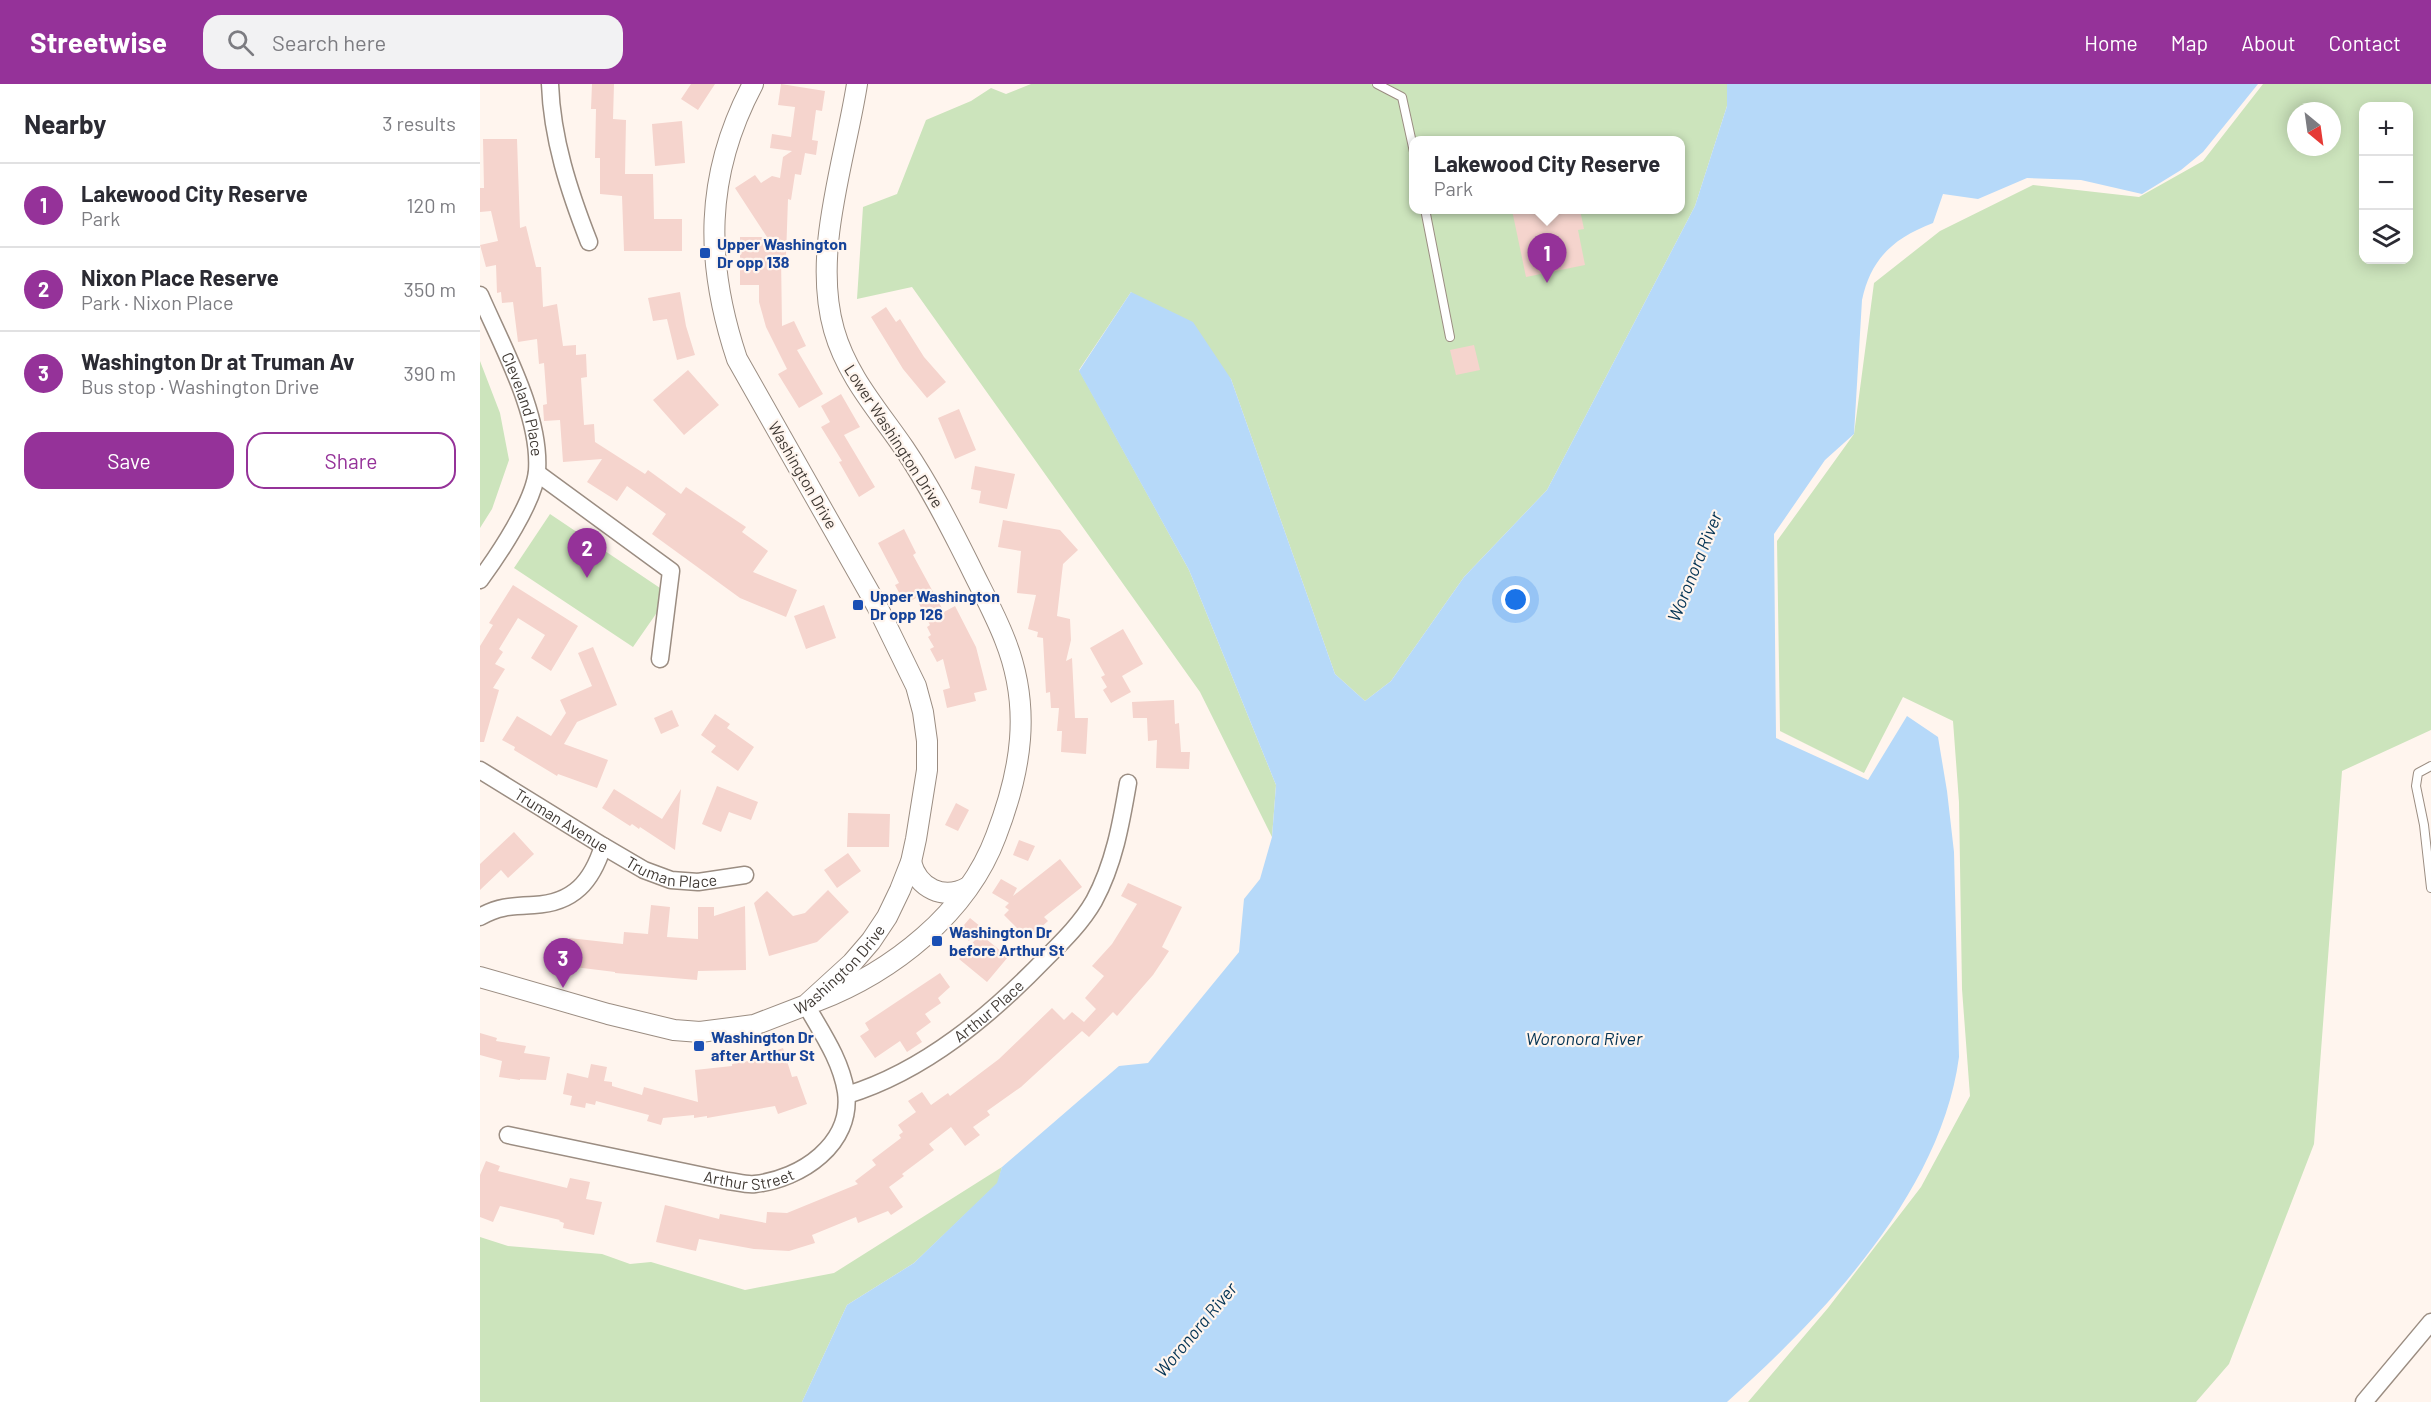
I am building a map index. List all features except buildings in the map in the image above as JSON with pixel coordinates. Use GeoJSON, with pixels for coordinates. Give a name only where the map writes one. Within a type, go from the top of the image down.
{"type":"FeatureCollection","features":[{"type":"Feature","properties":{"kind":"street"},"geometry":{"type":"LineString","coordinates":[[550,84],[555,135],[572,198],[590,242]]}},
{"type":"Feature","properties":{"kind":"street","name":"Washington Drive"},"geometry":{"type":"LineString","coordinates":[[480,977],[608,1014],[674,1030],[700,1032],[754,1025],[806,1005],[852,963],[887,917],[911,862],[927,770],[927,741],[923,711],[916,686],[877,606],[737,359],[717,289],[713,233],[721,167],[730,136],[753,84]]}},
{"type":"Feature","properties":{"kind":"street","name":"Lower Washington Drive"},"geometry":{"type":"LineString","coordinates":[[806,1005],[862,981],[898,956],[938,923],[968,887],[992,848],[1010,799],[1017,770],[1021,711],[1016,675],[1006,642],[993,613],[924,479],[852,373],[834,329],[826,275],[830,235],[857,84]]}},
{"type":"Feature","properties":{"kind":"street","name":"Cleveland Place"},"geometry":{"type":"LineString","coordinates":[[480,295],[525,400],[536,437],[537,473],[527,504],[480,580]]}},
{"type":"Feature","properties":{"kind":"street"},"geometry":{"type":"LineString","coordinates":[[537,473],[671,571],[660,659]]}},
{"type":"Feature","properties":{"kind":"street","name":"Truman Avenue"},"geometry":{"type":"LineString","coordinates":[[480,770],[603,846],[592,875],[574,893],[550,903],[506,906],[480,917]]}},
{"type":"Feature","properties":{"kind":"street","name":"Arthur Place"},"geometry":{"type":"LineString","coordinates":[[847,1095],[895,1076],[988,1014],[1056,949],[1083,918],[1103,883],[1118,840],[1128,783]]}},
{"type":"Feature","properties":{"kind":"street","name":"Truman Place"},"geometry":{"type":"LineString","coordinates":[[603,846],[644,870],[671,880],[698,882],[745,874]]}},
{"type":"Feature","properties":{"kind":"street"},"geometry":{"type":"LineString","coordinates":[[911,862],[918,879],[933,890],[951,893],[968,887]]}},
{"type":"Feature","properties":{"kind":"street","name":"Arthur Street"},"geometry":{"type":"LineString","coordinates":[[508,1135],[728,1181],[752,1184],[790,1176],[833,1143],[841,1128],[847,1095],[843,1075],[834,1053],[806,1005]]}},
{"type":"Feature","properties":{"kind":"street"},"geometry":{"type":"LineString","coordinates":[[2364,1402],[2431,1322]]}},
{"type":"Feature","properties":{"kind":"lane"},"geometry":{"type":"LineString","coordinates":[[1377,84],[1402,97],[1410,136]]}},
{"type":"Feature","properties":{"kind":"lane"},"geometry":{"type":"LineString","coordinates":[[1426,214],[1450,337]]}},
{"type":"Feature","properties":{"kind":"lane"},"geometry":{"type":"LineString","coordinates":[[2431,766],[2418,773],[2416,786],[2424,825],[2431,888]]}},
{"type":"Feature","properties":{"kind":"green space"},"geometry":{"type":"Polygon","coordinates":[[[1031,84],[1727,84],[1727,106],[1695,206],[1547,490],[1464,577],[1391,681],[1365,701],[1335,674],[1231,379],[1131,292],[1079,370],[1189,570],[1276,785],[1272,837],[1200,692],[912,287],[857,299],[863,207],[897,194],[926,120],[971,101],[991,88],[1006,94],[1031,84]]]}},
{"type":"Feature","properties":{"kind":"green space"},"geometry":{"type":"Polygon","coordinates":[[[2263,84],[2431,84],[2431,730],[2342,771],[2314,1144],[2229,1364],[2196,1402],[1748,1402],[1828,1308],[1921,1187],[1970,1096],[1962,989],[1959,802],[1953,721],[1903,697],[1864,773],[1780,731],[1777,541],[1854,434],[1874,283],[1940,231],[2033,185],[2139,197],[2203,161],[2263,84]]]}},
{"type":"Feature","properties":{"kind":"green space"},"geometry":{"type":"Polygon","coordinates":[[[480,361],[500,413],[509,460],[492,509],[480,528],[480,361]]]}},
{"type":"Feature","properties":{"kind":"green space"},"geometry":{"type":"Polygon","coordinates":[[[550,514],[660,588],[658,611],[633,647],[514,568],[550,514]]]}},
{"type":"Feature","properties":{"kind":"green space"},"geometry":{"type":"Polygon","coordinates":[[[1002,1167],[998,1183],[914,1263],[847,1305],[802,1402],[480,1402],[480,1237],[508,1246],[602,1254],[630,1264],[651,1262],[745,1290],[834,1273],[1002,1167]]]}},
{"type":"Feature","properties":{"kind":"water","name":"Woronora River"},"geometry":{"type":"Polygon","coordinates":[[[1727,84],[2258,84],[2203,152],[2181,170],[2142,194],[2081,180],[2027,178],[1978,199],[1943,194],[1933,223],[1907,235],[1896,243],[1886,251],[1871,272],[1862,300],[1854,434],[1825,460],[1774,534],[1776,738],[1868,780],[1907,716],[1938,737],[1947,791],[1954,852],[1959,1057],[1948,1107],[1929,1155],[1904,1202],[1873,1247],[1839,1290],[1802,1330],[1727,1402],[802,1402],[847,1305],[914,1263],[997,1183],[1002,1167],[1119,1066],[1148,1063],[1239,952],[1244,899],[1260,879],[1272,837],[1276,785],[1189,570],[1079,371],[1131,292],[1193,322],[1231,379],[1335,674],[1365,701],[1391,681],[1464,577],[1547,490],[1695,206],[1727,106],[1727,84]]]}},
{"type":"Feature","properties":{"kind":"place","name":"Upper Washington Dr opp 138"},"geometry":{"type":"Point","coordinates":[705,253]}},
{"type":"Feature","properties":{"kind":"place","name":"Lakewood City Reserve"},"geometry":{"type":"Point","coordinates":[1547,283]}},
{"type":"Feature","properties":{"kind":"place","name":"Nixon Place Reserve"},"geometry":{"type":"Point","coordinates":[587,578]}},
{"type":"Feature","properties":{"kind":"place","name":"Upper Washington Dr opp 126"},"geometry":{"type":"Point","coordinates":[858,605]}},
{"type":"Feature","properties":{"kind":"place","name":"Washington Dr before Arthur St"},"geometry":{"type":"Point","coordinates":[937,941]}},
{"type":"Feature","properties":{"kind":"place","name":"Washington Dr at Truman Av"},"geometry":{"type":"Point","coordinates":[563,988]}},
{"type":"Feature","properties":{"kind":"place","name":"Washington Dr after Arthur St"},"geometry":{"type":"Point","coordinates":[699,1046]}}]}
